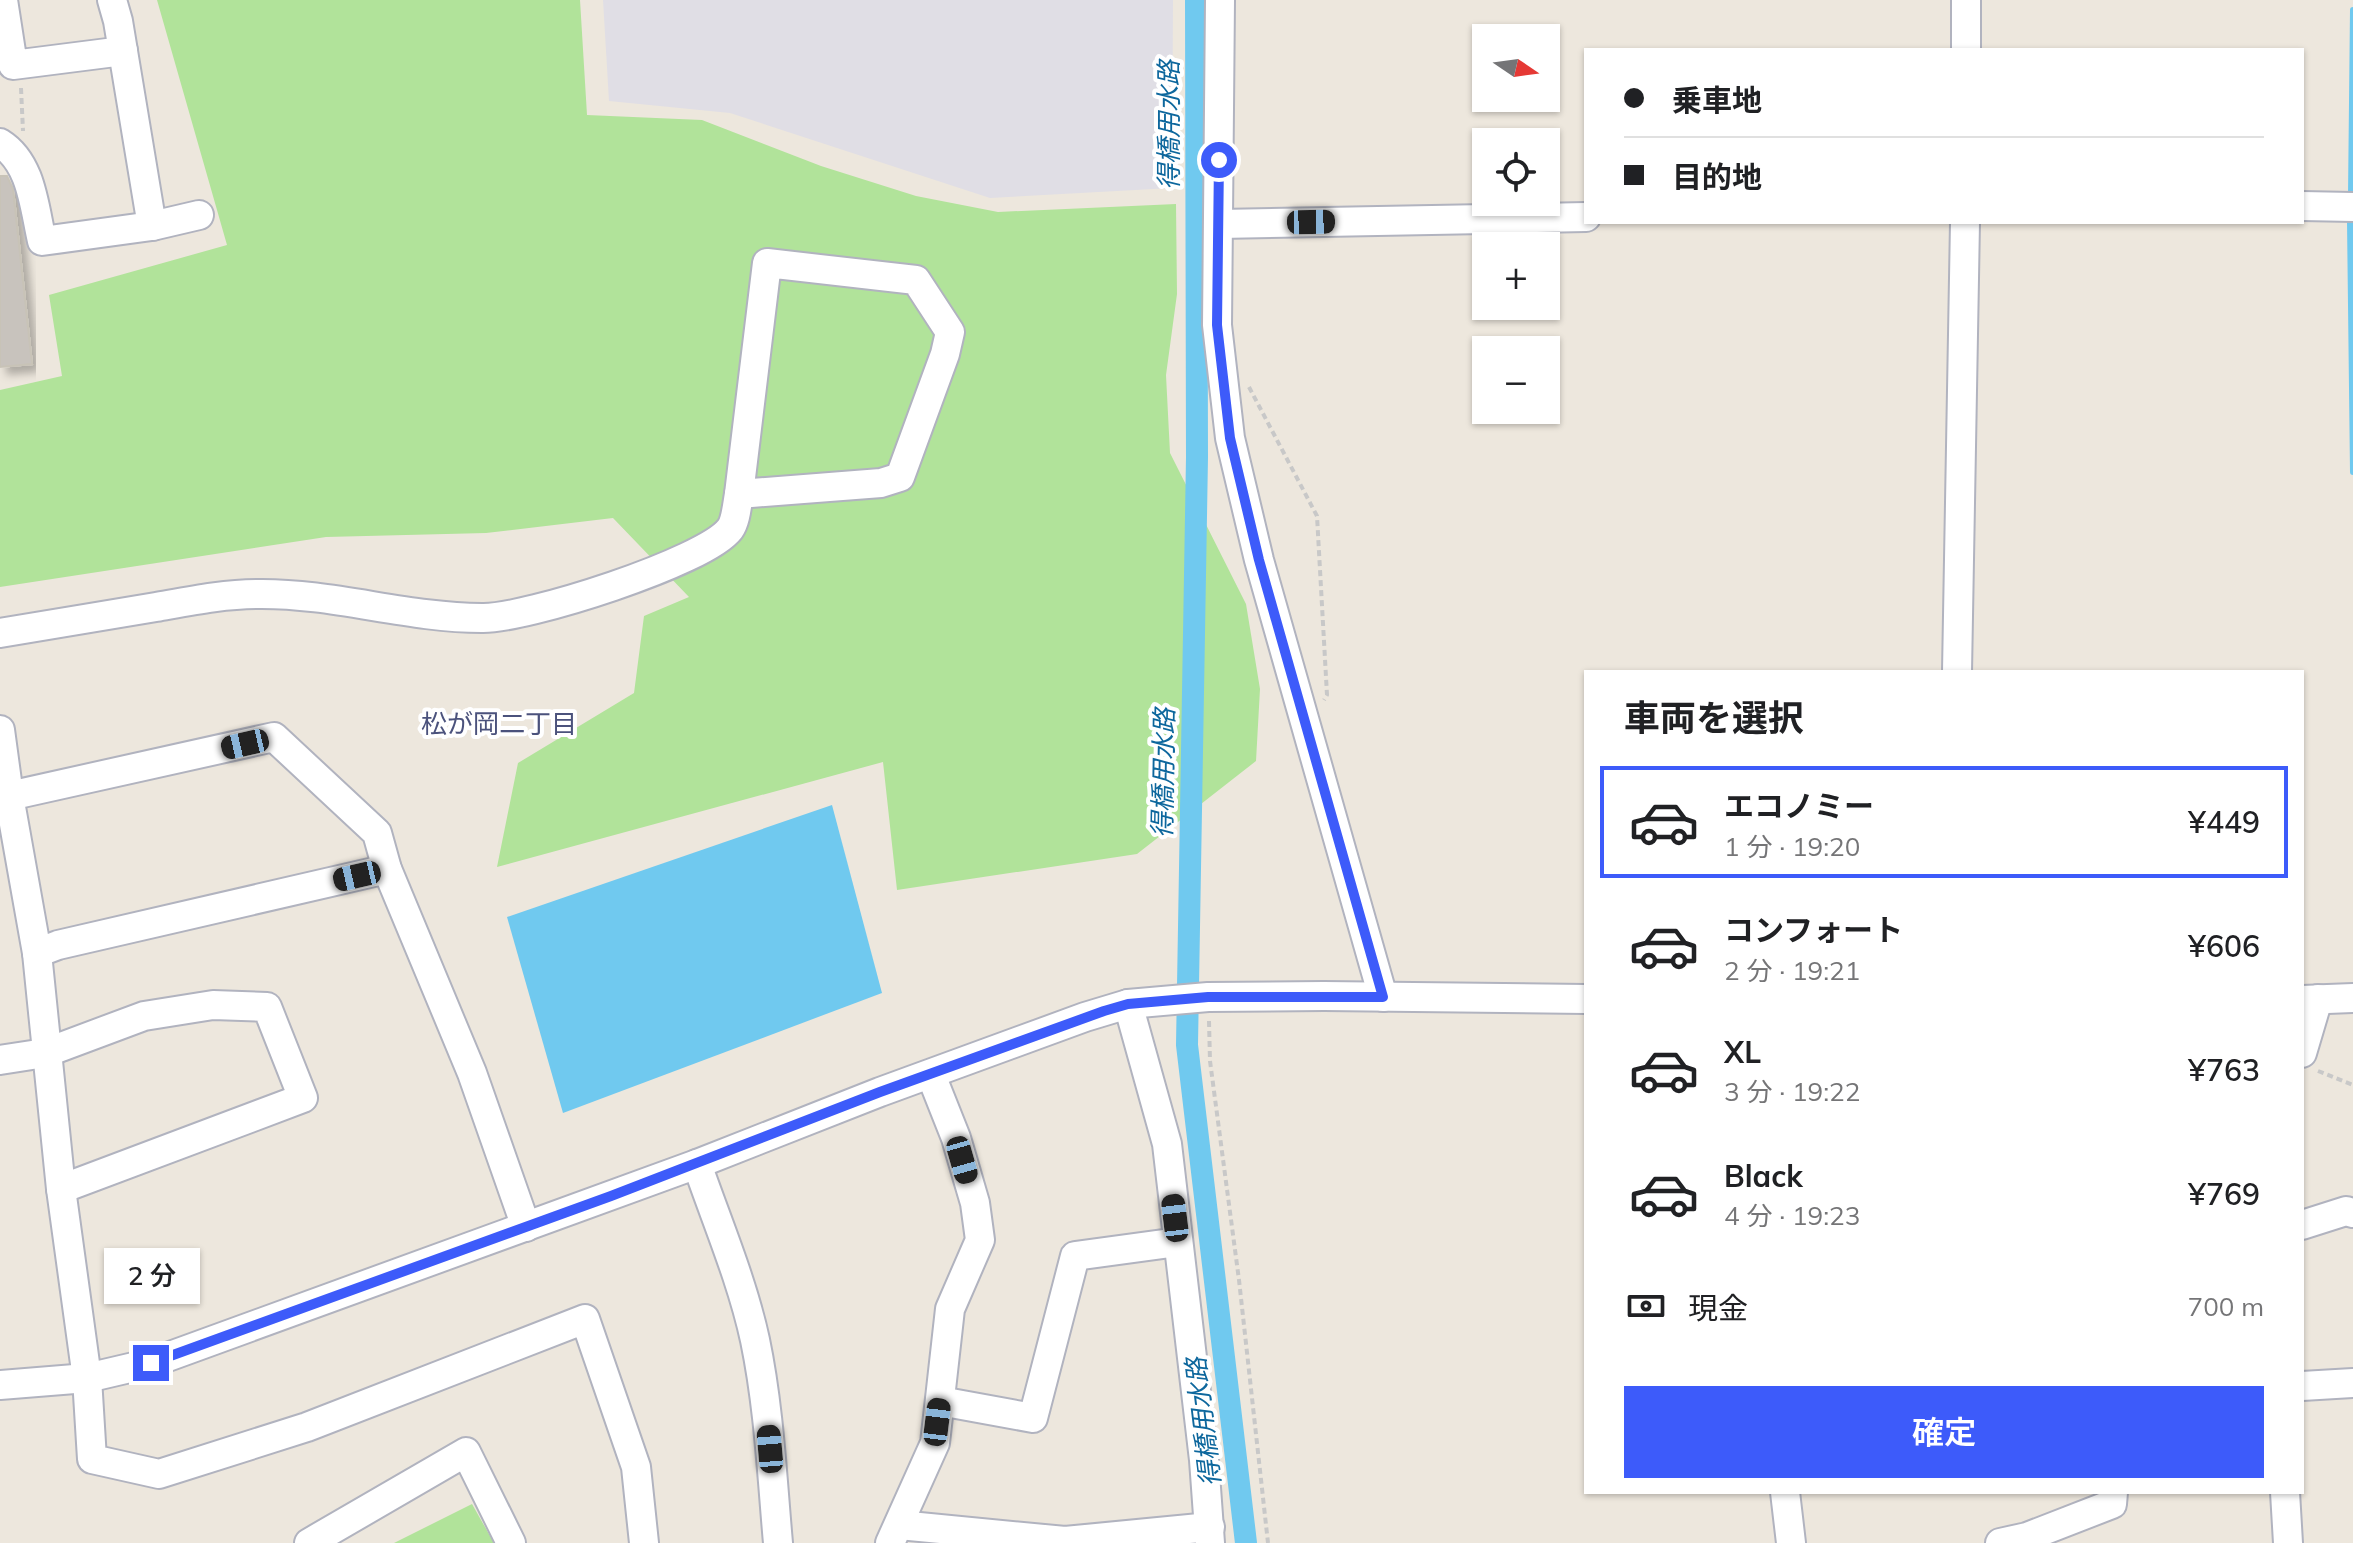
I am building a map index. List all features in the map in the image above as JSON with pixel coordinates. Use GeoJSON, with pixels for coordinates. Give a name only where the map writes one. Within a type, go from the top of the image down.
{"type":"FeatureCollection","features":[{"type":"Feature","properties":{"kind":"street"},"geometry":{"type":"LineString","coordinates":[[3,0],[13,65],[123,51]]}},
{"type":"Feature","properties":{"kind":"street"},"geometry":{"type":"LineString","coordinates":[[112,0],[152,226]]}},
{"type":"Feature","properties":{"kind":"street"},"geometry":{"type":"LineString","coordinates":[[1220,0],[1217,325],[1230,438],[1259,560],[1383,997]]}},
{"type":"Feature","properties":{"kind":"street"},"geometry":{"type":"LineString","coordinates":[[1966,0],[1966,48]]}},
{"type":"Feature","properties":{"kind":"street"},"geometry":{"type":"LineString","coordinates":[[0,143],[24,168],[42,241],[152,226],[199,215]]}},
{"type":"Feature","properties":{"kind":"street"},"geometry":{"type":"LineString","coordinates":[[2304,206],[2353,207]]}},
{"type":"Feature","properties":{"kind":"street"},"geometry":{"type":"LineString","coordinates":[[1219,224],[1584,217]]}},
{"type":"Feature","properties":{"kind":"street"},"geometry":{"type":"LineString","coordinates":[[1957,670],[1965,224]]}},
{"type":"Feature","properties":{"kind":"street"},"geometry":{"type":"LineString","coordinates":[[0,633],[213,598],[258,594],[307,597],[444,617],[486,619],[522,613],[632,579],[704,549],[731,528],[739,494],[767,263],[916,280],[950,332],[945,354],[900,477],[881,483],[739,494]]}},
{"type":"Feature","properties":{"kind":"street"},"geometry":{"type":"LineString","coordinates":[[0,730],[4,797],[37,953],[45,1053],[87,1378],[92,1459],[159,1474],[307,1427],[585,1319],[636,1467],[644,1543]]}},
{"type":"Feature","properties":{"kind":"street"},"geometry":{"type":"LineString","coordinates":[[4,797],[274,737],[377,833],[387,869],[472,1073],[526,1227]]}},
{"type":"Feature","properties":{"kind":"street"},"geometry":{"type":"LineString","coordinates":[[37,953],[58,945],[387,869]]}},
{"type":"Feature","properties":{"kind":"street"},"geometry":{"type":"LineString","coordinates":[[0,1385],[87,1378],[151,1363],[697,1164],[880,1092],[1128,1004],[1203,998],[1577,999]]}},
{"type":"Feature","properties":{"kind":"street"},"geometry":{"type":"LineString","coordinates":[[2308,1062],[2310,1000],[2353,998]]}},
{"type":"Feature","properties":{"kind":"street"},"geometry":{"type":"LineString","coordinates":[[931,1075],[956,1138],[975,1203],[980,1240],[950,1309],[935,1443],[895,1534],[1065,1541],[1210,1535],[1167,1144],[1128,1004]]}},
{"type":"Feature","properties":{"kind":"street"},"geometry":{"type":"LineString","coordinates":[[0,1060],[45,1053],[144,1016],[213,1005],[267,1007],[303,1098],[61,1189]]}},
{"type":"Feature","properties":{"kind":"street"},"geometry":{"type":"LineString","coordinates":[[697,1164],[737,1276],[755,1340],[767,1418],[778,1543]]}},
{"type":"Feature","properties":{"kind":"street"},"geometry":{"type":"LineString","coordinates":[[2304,1224],[2346,1211],[2353,1213]]}},
{"type":"Feature","properties":{"kind":"street"},"geometry":{"type":"LineString","coordinates":[[940,1401],[1033,1418],[1075,1256],[1178,1242]]}},
{"type":"Feature","properties":{"kind":"street"},"geometry":{"type":"LineString","coordinates":[[2304,1386],[2353,1383]]}},
{"type":"Feature","properties":{"kind":"street"},"geometry":{"type":"LineString","coordinates":[[309,1543],[466,1452],[511,1543]]}},
{"type":"Feature","properties":{"kind":"street"},"geometry":{"type":"LineString","coordinates":[[1785,1494],[1791,1543]]}},
{"type":"Feature","properties":{"kind":"street"},"geometry":{"type":"LineString","coordinates":[[2000,1543],[2027,1537],[2112,1504],[2113,1494]]}},
{"type":"Feature","properties":{"kind":"street"},"geometry":{"type":"LineString","coordinates":[[2285,1494],[2288,1543]]}},
{"type":"Feature","properties":{"kind":"path"},"geometry":{"type":"LineString","coordinates":[[19,66],[24,168]]}},
{"type":"Feature","properties":{"kind":"path"},"geometry":{"type":"LineString","coordinates":[[1246,379],[1317,516],[1327,695],[1308,730]]}},
{"type":"Feature","properties":{"kind":"path"},"geometry":{"type":"LineString","coordinates":[[1203,998],[1268,1543]]}},
{"type":"Feature","properties":{"kind":"path"},"geometry":{"type":"LineString","coordinates":[[2308,1062],[2353,1085]]}},
{"type":"Feature","properties":{"kind":"shaded area"},"geometry":{"type":"Polygon","coordinates":[[[603,0],[1173,0],[1172,188],[990,198],[730,113],[609,101],[603,0]]]}},
{"type":"Feature","properties":{"kind":"green space"},"geometry":{"type":"Polygon","coordinates":[[[157,0],[580,0],[587,115],[702,120],[821,166],[916,196],[998,212],[1176,204],[1177,294],[1166,375],[1170,453],[1246,604],[1260,689],[1256,761],[1137,854],[897,890],[883,762],[497,867],[518,763],[634,693],[644,616],[689,597],[613,518],[486,533],[326,537],[0,587],[0,390],[62,376],[49,295],[227,245],[157,0]]]}},
{"type":"Feature","properties":{"kind":"green space"},"geometry":{"type":"Polygon","coordinates":[[[472,1504],[494,1543],[394,1543],[472,1504]]]}},
{"type":"Feature","properties":{"kind":"water"},"geometry":{"type":"Polygon","coordinates":[[[832,805],[882,993],[563,1113],[507,917],[832,805]]]}},
{"type":"Feature","properties":{"kind":"building"},"geometry":{"type":"Polygon","coordinates":[[[0,176],[7,176],[13,189],[32,364],[0,367],[0,176]]]}},
{"type":"Feature","properties":{"kind":"waterway","name":"得橋用水路"},"geometry":{"type":"LineString","coordinates":[[1196,0],[1197,457],[1187,1045],[1246,1543]]}},
{"type":"Feature","properties":{"kind":"waterway"},"geometry":{"type":"LineString","coordinates":[[2351,195],[2353,10]]}},
{"type":"Feature","properties":{"kind":"waterway"},"geometry":{"type":"LineString","coordinates":[[2350,221],[2353,472]]}},
{"type":"Feature","properties":{"kind":"district","name":"松が岡二丁目"},"geometry":{"type":"Point","coordinates":[499,723]}},
{"type":"Feature","properties":{"kind":"route"},"geometry":{"type":"LineString","coordinates":[[151,1363],[611,1196],[880,1092],[1104,1011],[1128,1004],[1208,997],[1383,997],[1259,560],[1230,438],[1217,325],[1219,160]]}}]}
